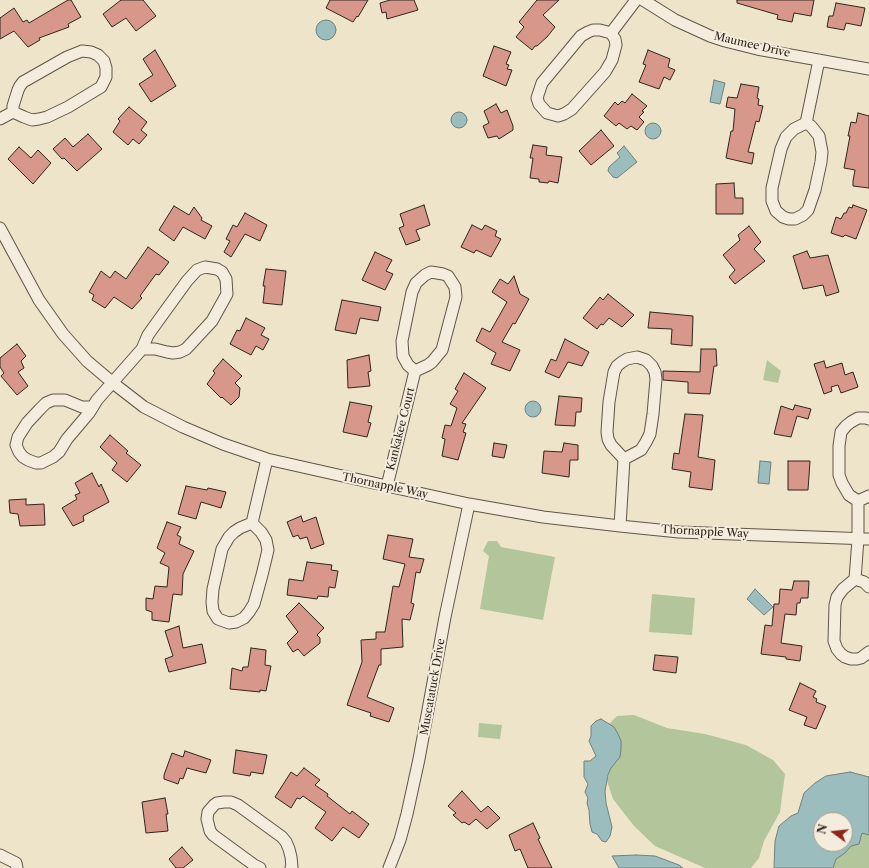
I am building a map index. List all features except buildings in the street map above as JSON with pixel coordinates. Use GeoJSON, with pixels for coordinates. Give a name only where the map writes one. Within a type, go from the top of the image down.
{"type":"FeatureCollection","features":[{"type":"Feature","properties":{"kind":"street"},"geometry":{"type":"LineString","coordinates":[[611,32],[636,0]]}},
{"type":"Feature","properties":{"kind":"street","name":"Maumee Drive"},"geometry":{"type":"LineString","coordinates":[[643,0],[675,20],[710,36],[726,41],[757,49],[869,69]]}},
{"type":"Feature","properties":{"kind":"street"},"geometry":{"type":"LineString","coordinates":[[593,30],[611,32],[616,44],[612,60],[605,72],[572,109],[558,116],[547,113],[542,109],[537,98],[542,83],[581,36],[593,30]]}},
{"type":"Feature","properties":{"kind":"street"},"geometry":{"type":"LineString","coordinates":[[82,51],[91,52],[98,55],[104,61],[106,77],[101,87],[91,94],[57,112],[39,119],[32,120],[13,112],[13,106],[20,86],[24,82],[67,57],[82,51]]}},
{"type":"Feature","properties":{"kind":"street"},"geometry":{"type":"LineString","coordinates":[[806,123],[819,60]]}},
{"type":"Feature","properties":{"kind":"street"},"geometry":{"type":"LineString","coordinates":[[0,119],[13,112]]}},
{"type":"Feature","properties":{"kind":"street"},"geometry":{"type":"LineString","coordinates":[[806,123],[812,126],[819,136],[822,152],[821,162],[815,190],[808,210],[803,215],[795,219],[789,219],[782,217],[776,211],[772,201],[772,188],[781,149],[786,137],[794,129],[806,123]]}},
{"type":"Feature","properties":{"kind":"street","name":"Thornapple Way"},"geometry":{"type":"LineString","coordinates":[[0,228],[39,300],[62,334],[87,360],[113,383],[144,407],[183,427],[223,444],[267,459],[469,504],[543,517],[678,532],[864,539]]}},
{"type":"Feature","properties":{"kind":"street"},"geometry":{"type":"LineString","coordinates":[[93,407],[82,407],[65,400],[53,400],[46,403],[27,423],[18,437],[16,446],[19,452],[28,460],[41,463],[59,452],[67,439],[93,407],[97,400],[142,349],[148,336],[187,281],[197,270],[205,267],[217,269],[222,272],[226,279],[227,294],[212,321],[186,349],[174,353],[155,349],[142,349]]}},
{"type":"Feature","properties":{"kind":"street"},"geometry":{"type":"LineString","coordinates":[[431,272],[443,274],[448,276],[451,280],[455,287],[456,296],[442,350],[432,362],[415,371],[408,366],[403,356],[402,341],[412,292],[416,283],[425,275],[431,272]]}},
{"type":"Feature","properties":{"kind":"street"},"geometry":{"type":"LineString","coordinates":[[620,526],[624,459],[611,446],[608,438],[609,402],[614,372],[617,366],[627,359],[637,357],[646,360],[655,372],[656,379],[653,414],[650,434],[641,450],[624,459]]}},
{"type":"Feature","properties":{"kind":"street","name":"Kankakee Court"},"geometry":{"type":"LineString","coordinates":[[387,486],[415,371]]}},
{"type":"Feature","properties":{"kind":"street"},"geometry":{"type":"LineString","coordinates":[[869,419],[858,418],[846,426],[841,432],[839,446],[839,475],[849,495],[858,501],[864,539],[855,579],[838,597],[835,606],[834,621],[834,641],[836,649],[845,658],[857,660],[869,652]]}},
{"type":"Feature","properties":{"kind":"street"},"geometry":{"type":"LineString","coordinates":[[252,523],[267,459]]}},
{"type":"Feature","properties":{"kind":"street"},"geometry":{"type":"LineString","coordinates":[[858,501],[869,496]]}},
{"type":"Feature","properties":{"kind":"street","name":"Muscatatuck Drive"},"geometry":{"type":"LineString","coordinates":[[391,867],[407,814],[419,759],[445,617],[469,504]]}},
{"type":"Feature","properties":{"kind":"street"},"geometry":{"type":"LineString","coordinates":[[252,523],[261,532],[266,540],[268,550],[254,604],[250,612],[244,618],[236,622],[229,623],[218,619],[213,611],[212,602],[222,549],[229,537],[234,532],[252,523]]}},
{"type":"Feature","properties":{"kind":"street"},"geometry":{"type":"LineString","coordinates":[[855,579],[864,582],[869,588]]}},
{"type":"Feature","properties":{"kind":"street"},"geometry":{"type":"LineString","coordinates":[[260,868],[213,835],[210,831],[207,816],[208,812],[214,805],[217,803],[231,802],[238,805],[282,837],[289,849],[292,868]]}},
{"type":"Feature","properties":{"kind":"street"},"geometry":{"type":"LineString","coordinates":[[0,855],[16,864],[17,868]]}},
{"type":"Feature","properties":{"kind":"green space"},"geometry":{"type":"Polygon","coordinates":[[[767,360],[781,371],[778,383],[763,380],[767,360]]]}},
{"type":"Feature","properties":{"kind":"green space"},"geometry":{"type":"Polygon","coordinates":[[[488,541],[497,541],[501,547],[555,557],[543,620],[480,609],[489,556],[483,551],[488,541]]]}},
{"type":"Feature","properties":{"kind":"green space"},"geometry":{"type":"Polygon","coordinates":[[[652,594],[695,598],[692,635],[649,632],[652,594]]]}},
{"type":"Feature","properties":{"kind":"green space"},"geometry":{"type":"Polygon","coordinates":[[[634,715],[667,728],[705,734],[746,745],[773,760],[785,774],[780,812],[764,841],[759,858],[751,868],[705,868],[655,846],[634,826],[613,799],[607,781],[611,768],[614,727],[609,724],[617,716],[634,715]]]}},
{"type":"Feature","properties":{"kind":"green space"},"geometry":{"type":"Polygon","coordinates":[[[479,723],[502,725],[500,739],[478,737],[479,723]]]}},
{"type":"Feature","properties":{"kind":"green space"},"geometry":{"type":"Polygon","coordinates":[[[862,833],[869,835],[869,868],[833,868],[835,859],[846,852],[853,852],[853,844],[862,833]]]}},
{"type":"Feature","properties":{"kind":"water"},"geometry":{"type":"Polygon","coordinates":[[[326,20],[333,23],[336,30],[333,37],[326,40],[319,37],[316,30],[319,23],[326,20]]]}},
{"type":"Feature","properties":{"kind":"water"},"geometry":{"type":"Polygon","coordinates":[[[714,80],[725,83],[720,104],[710,102],[714,80]]]}},
{"type":"Feature","properties":{"kind":"water"},"geometry":{"type":"Polygon","coordinates":[[[456,112],[462,112],[467,117],[465,126],[462,128],[456,128],[451,123],[451,117],[456,112]]]}},
{"type":"Feature","properties":{"kind":"water"},"geometry":{"type":"Polygon","coordinates":[[[653,123],[659,125],[661,131],[659,137],[653,139],[647,137],[645,131],[647,125],[653,123]]]}},
{"type":"Feature","properties":{"kind":"water"},"geometry":{"type":"Polygon","coordinates":[[[624,146],[637,162],[617,178],[613,177],[608,171],[609,167],[620,157],[617,153],[624,146]]]}},
{"type":"Feature","properties":{"kind":"water"},"geometry":{"type":"Polygon","coordinates":[[[530,401],[536,401],[541,406],[539,415],[536,417],[530,417],[525,412],[525,406],[530,401]]]}},
{"type":"Feature","properties":{"kind":"water"},"geometry":{"type":"Polygon","coordinates":[[[760,461],[771,462],[769,484],[758,483],[760,461]]]}},
{"type":"Feature","properties":{"kind":"water"},"geometry":{"type":"Polygon","coordinates":[[[755,589],[773,607],[764,615],[747,599],[755,589]]]}},
{"type":"Feature","properties":{"kind":"water"},"geometry":{"type":"Polygon","coordinates":[[[601,719],[614,727],[621,741],[620,757],[611,768],[605,791],[606,803],[612,827],[610,836],[606,842],[602,841],[597,834],[592,832],[587,803],[588,798],[585,792],[588,784],[584,777],[584,761],[590,761],[596,756],[589,741],[591,736],[591,726],[596,721],[601,719]]]}},
{"type":"Feature","properties":{"kind":"water"},"geometry":{"type":"Polygon","coordinates":[[[850,772],[869,777],[869,835],[862,833],[859,844],[853,846],[853,812],[813,812],[813,852],[846,852],[836,859],[833,868],[774,868],[775,841],[779,826],[791,816],[798,813],[804,793],[826,776],[850,772]]]}},
{"type":"Feature","properties":{"kind":"water"},"geometry":{"type":"Polygon","coordinates":[[[612,856],[655,856],[683,868],[619,868],[612,856]]]}}]}
